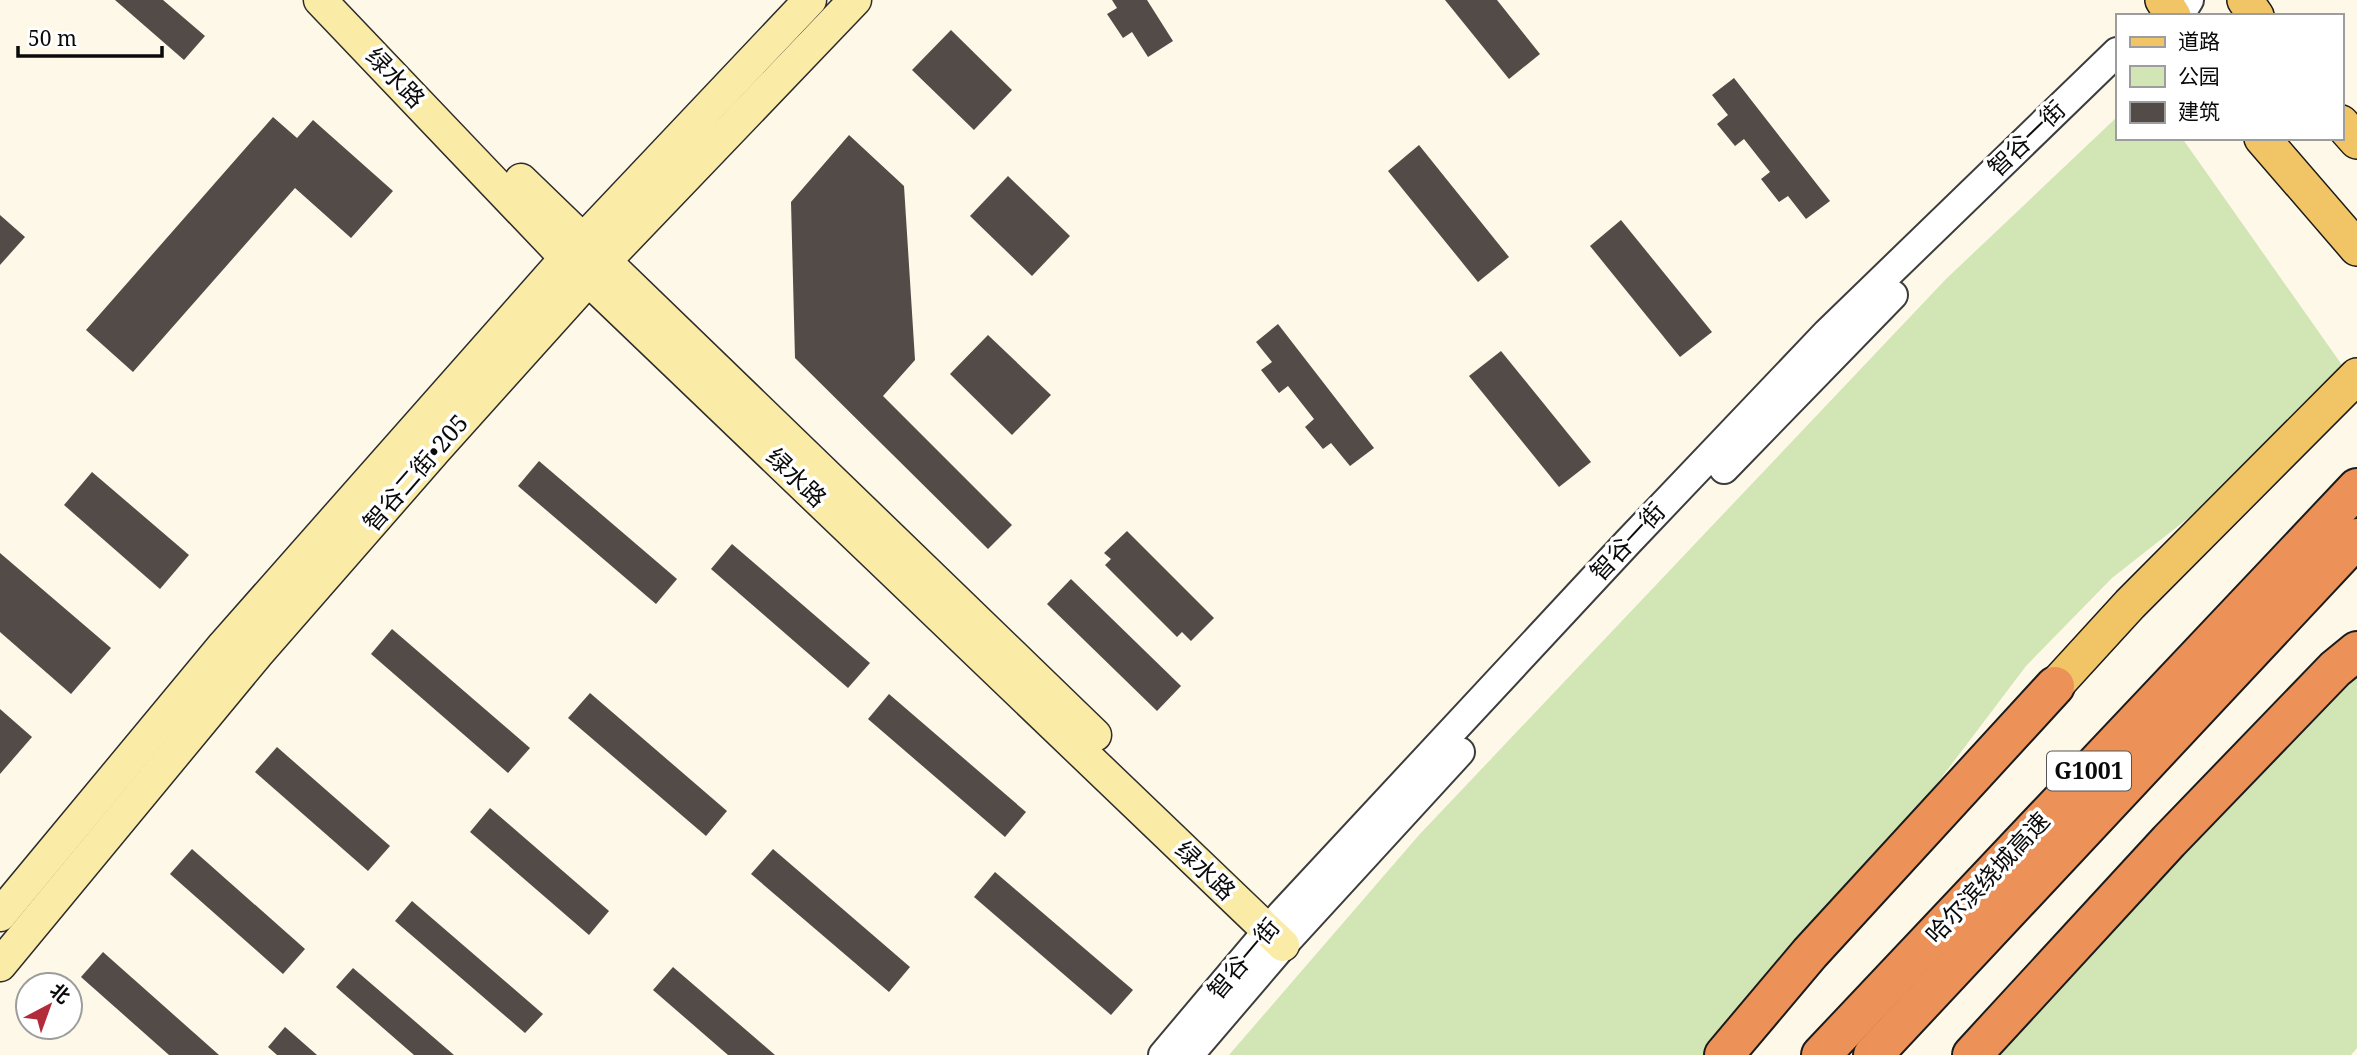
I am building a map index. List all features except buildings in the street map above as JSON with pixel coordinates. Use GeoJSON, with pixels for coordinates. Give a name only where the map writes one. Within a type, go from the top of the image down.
{"type":"FeatureCollection","features":[{"type":"Feature","properties":{"kind":"highway","name":"哈尔滨绕城高速"},"geometry":{"type":"LineString","coordinates":[[1821,1055],[2357,488]]}},
{"type":"Feature","properties":{"kind":"highway","name":"哈尔滨绕城高速"},"geometry":{"type":"LineString","coordinates":[[1873,1055],[2357,538]]}},
{"type":"Feature","properties":{"kind":"highway"},"geometry":{"type":"LineString","coordinates":[[1972,1055],[2179,831],[2335,669],[2357,651]]}},
{"type":"Feature","properties":{"kind":"highway"},"geometry":{"type":"LineString","coordinates":[[1724,1055],[1810,953],[2055,686]]}},
{"type":"Feature","properties":{"kind":"main road","name":"绿水路"},"geometry":{"type":"LineString","coordinates":[[320,0],[586,260],[1283,930]]}},
{"type":"Feature","properties":{"kind":"main road","name":"绿水路"},"geometry":{"type":"LineString","coordinates":[[349,0],[586,260]]}},
{"type":"Feature","properties":{"kind":"main road","name":"智谷二街•205"},"geometry":{"type":"LineString","coordinates":[[0,965],[586,260],[810,0]]}},
{"type":"Feature","properties":{"kind":"main road","name":"智谷二街•205"},"geometry":{"type":"LineString","coordinates":[[0,915],[224,645],[586,260],[855,0]]}},
{"type":"Feature","properties":{"kind":"main road"},"geometry":{"type":"LineString","coordinates":[[2343,125],[2357,141]]}},
{"type":"Feature","properties":{"kind":"main road"},"geometry":{"type":"LineString","coordinates":[[2264,140],[2357,248]]}},
{"type":"Feature","properties":{"kind":"main road"},"geometry":{"type":"LineString","coordinates":[[2055,686],[2130,604],[2357,376]]}},
{"type":"Feature","properties":{"kind":"street","name":"智谷一街"},"geometry":{"type":"LineString","coordinates":[[1189,1055],[1283,930],[1827,333],[2116,53]]}},
{"type":"Feature","properties":{"kind":"street","name":"智谷一街"},"geometry":{"type":"LineString","coordinates":[[1163,1055],[1687,507],[1888,301],[2116,78]]}},
{"type":"Feature","properties":{"kind":"green space"},"geometry":{"type":"Polygon","coordinates":[[[2116,118],[2116,140],[2183,140],[2342,365],[2196,512],[2112,578],[2026,666],[1917,810],[1795,943],[1705,1055],[1229,1055],[1419,835],[1946,279],[2116,118]]]}},
{"type":"Feature","properties":{"kind":"green space"},"geometry":{"type":"Polygon","coordinates":[[[2357,672],[2357,1048],[2351,1055],[1999,1055],[2323,698],[2357,672]]]}}]}
